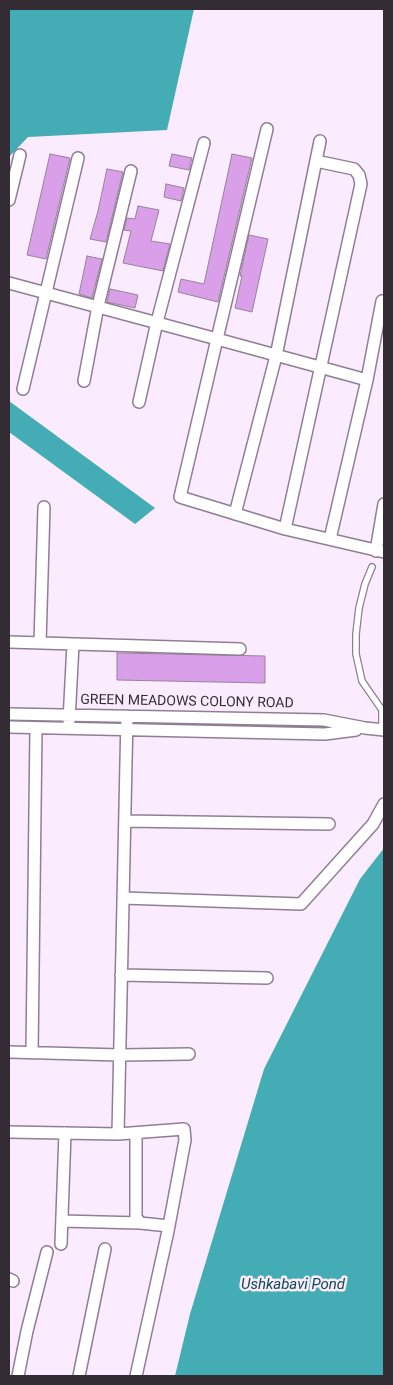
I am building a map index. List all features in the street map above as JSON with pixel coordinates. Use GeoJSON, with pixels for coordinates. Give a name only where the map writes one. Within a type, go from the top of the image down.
{"type":"FeatureCollection","features":[{"type":"Feature","properties":{"kind":"street"},"geometry":{"type":"LineString","coordinates":[[267,129],[180,497],[285,529],[380,552],[384,504]]}},
{"type":"Feature","properties":{"kind":"street"},"geometry":{"type":"LineString","coordinates":[[235,514],[276,356],[320,141]]}},
{"type":"Feature","properties":{"kind":"street"},"geometry":{"type":"LineString","coordinates":[[139,402],[157,322],[204,143]]}},
{"type":"Feature","properties":{"kind":"street"},"geometry":{"type":"LineString","coordinates":[[9,200],[20,154]]}},
{"type":"Feature","properties":{"kind":"street"},"geometry":{"type":"LineString","coordinates":[[23,390],[78,158]]}},
{"type":"Feature","properties":{"kind":"street"},"geometry":{"type":"LineString","coordinates":[[285,529],[361,184],[359,174],[354,169],[316,161]]}},
{"type":"Feature","properties":{"kind":"street"},"geometry":{"type":"LineString","coordinates":[[84,382],[98,306],[131,171]]}},
{"type":"Feature","properties":{"kind":"street"},"geometry":{"type":"LineString","coordinates":[[9,283],[366,380]]}},
{"type":"Feature","properties":{"kind":"street"},"geometry":{"type":"LineString","coordinates":[[330,539],[382,301]]}},
{"type":"Feature","properties":{"kind":"street"},"geometry":{"type":"LineString","coordinates":[[40,643],[44,507]]}},
{"type":"Feature","properties":{"kind":"street"},"geometry":{"type":"LineString","coordinates":[[9,642],[240,649]]}},
{"type":"Feature","properties":{"kind":"street"},"geometry":{"type":"LineString","coordinates":[[68,728],[73,644]]}},
{"type":"Feature","properties":{"kind":"street","name":"GREEN MEADOWS COLONY ROAD"},"geometry":{"type":"LineString","coordinates":[[9,714],[324,720],[383,730]]}},
{"type":"Feature","properties":{"kind":"street"},"geometry":{"type":"LineString","coordinates":[[118,1134],[127,716]]}},
{"type":"Feature","properties":{"kind":"street","name":"GREEN MEADOWS COLONY ROAD"},"geometry":{"type":"LineString","coordinates":[[9,727],[325,734],[365,728]]}},
{"type":"Feature","properties":{"kind":"street"},"geometry":{"type":"LineString","coordinates":[[32,1053],[36,728]]}},
{"type":"Feature","properties":{"kind":"street"},"geometry":{"type":"LineString","coordinates":[[123,898],[301,904],[372,824],[384,804]]}},
{"type":"Feature","properties":{"kind":"street"},"geometry":{"type":"LineString","coordinates":[[125,822],[329,824]]}},
{"type":"Feature","properties":{"kind":"street"},"geometry":{"type":"LineString","coordinates":[[121,975],[267,978]]}},
{"type":"Feature","properties":{"kind":"street"},"geometry":{"type":"LineString","coordinates":[[9,1052],[120,1055],[189,1054]]}},
{"type":"Feature","properties":{"kind":"street"},"geometry":{"type":"LineString","coordinates":[[9,1132],[118,1134],[184,1129],[185,1140],[169,1226],[136,1376]]}},
{"type":"Feature","properties":{"kind":"street"},"geometry":{"type":"LineString","coordinates":[[61,1244],[65,1133]]}},
{"type":"Feature","properties":{"kind":"street"},"geometry":{"type":"LineString","coordinates":[[136,1133],[136,1217],[140,1223]]}},
{"type":"Feature","properties":{"kind":"street"},"geometry":{"type":"LineString","coordinates":[[62,1220],[169,1226]]}},
{"type":"Feature","properties":{"kind":"street"},"geometry":{"type":"LineString","coordinates":[[79,1376],[105,1249]]}},
{"type":"Feature","properties":{"kind":"street"},"geometry":{"type":"LineString","coordinates":[[18,1376],[47,1252]]}},
{"type":"Feature","properties":{"kind":"lane"},"geometry":{"type":"LineString","coordinates":[[372,567],[365,584],[359,608],[356,654],[362,680],[382,710],[383,730]]}},
{"type":"Feature","properties":{"kind":"water"},"geometry":{"type":"Polygon","coordinates":[[[9,9],[194,9],[167,130],[28,137],[9,157],[9,9]]]}},
{"type":"Feature","properties":{"kind":"water"},"geometry":{"type":"Polygon","coordinates":[[[9,401],[155,508],[135,524],[9,432],[9,401]]]}},
{"type":"Feature","properties":{"kind":"water","name":"Ushkabavi Pond"},"geometry":{"type":"Polygon","coordinates":[[[384,848],[384,1376],[175,1376],[190,1314],[264,1069],[360,879],[384,848]]]}},
{"type":"Feature","properties":{"kind":"building"},"geometry":{"type":"Polygon","coordinates":[[[50,154],[70,158],[46,259],[27,255],[50,154]]]}},
{"type":"Feature","properties":{"kind":"building"},"geometry":{"type":"Polygon","coordinates":[[[172,154],[192,158],[189,170],[169,166],[172,154]]]}},
{"type":"Feature","properties":{"kind":"building"},"geometry":{"type":"Polygon","coordinates":[[[232,154],[252,158],[218,302],[178,292],[181,279],[204,284],[232,154]]]}},
{"type":"Feature","properties":{"kind":"building"},"geometry":{"type":"Polygon","coordinates":[[[107,169],[123,172],[106,242],[90,239],[107,169]]]}},
{"type":"Feature","properties":{"kind":"building"},"geometry":{"type":"Polygon","coordinates":[[[166,184],[184,188],[181,201],[164,197],[166,184]]]}},
{"type":"Feature","properties":{"kind":"building"},"geometry":{"type":"Polygon","coordinates":[[[138,206],[159,210],[151,241],[170,244],[163,271],[123,263],[131,231],[124,230],[127,218],[135,219],[138,206]]]}},
{"type":"Feature","properties":{"kind":"building"},"geometry":{"type":"Polygon","coordinates":[[[249,235],[268,239],[252,312],[235,308],[249,235]]]}},
{"type":"Feature","properties":{"kind":"building"},"geometry":{"type":"Polygon","coordinates":[[[87,256],[102,259],[92,298],[79,294],[87,256]]]}},
{"type":"Feature","properties":{"kind":"building"},"geometry":{"type":"Polygon","coordinates":[[[110,289],[138,295],[135,308],[107,302],[110,289]]]}},
{"type":"Feature","properties":{"kind":"building"},"geometry":{"type":"Polygon","coordinates":[[[117,653],[265,656],[265,683],[117,680],[117,653]]]}}]}
